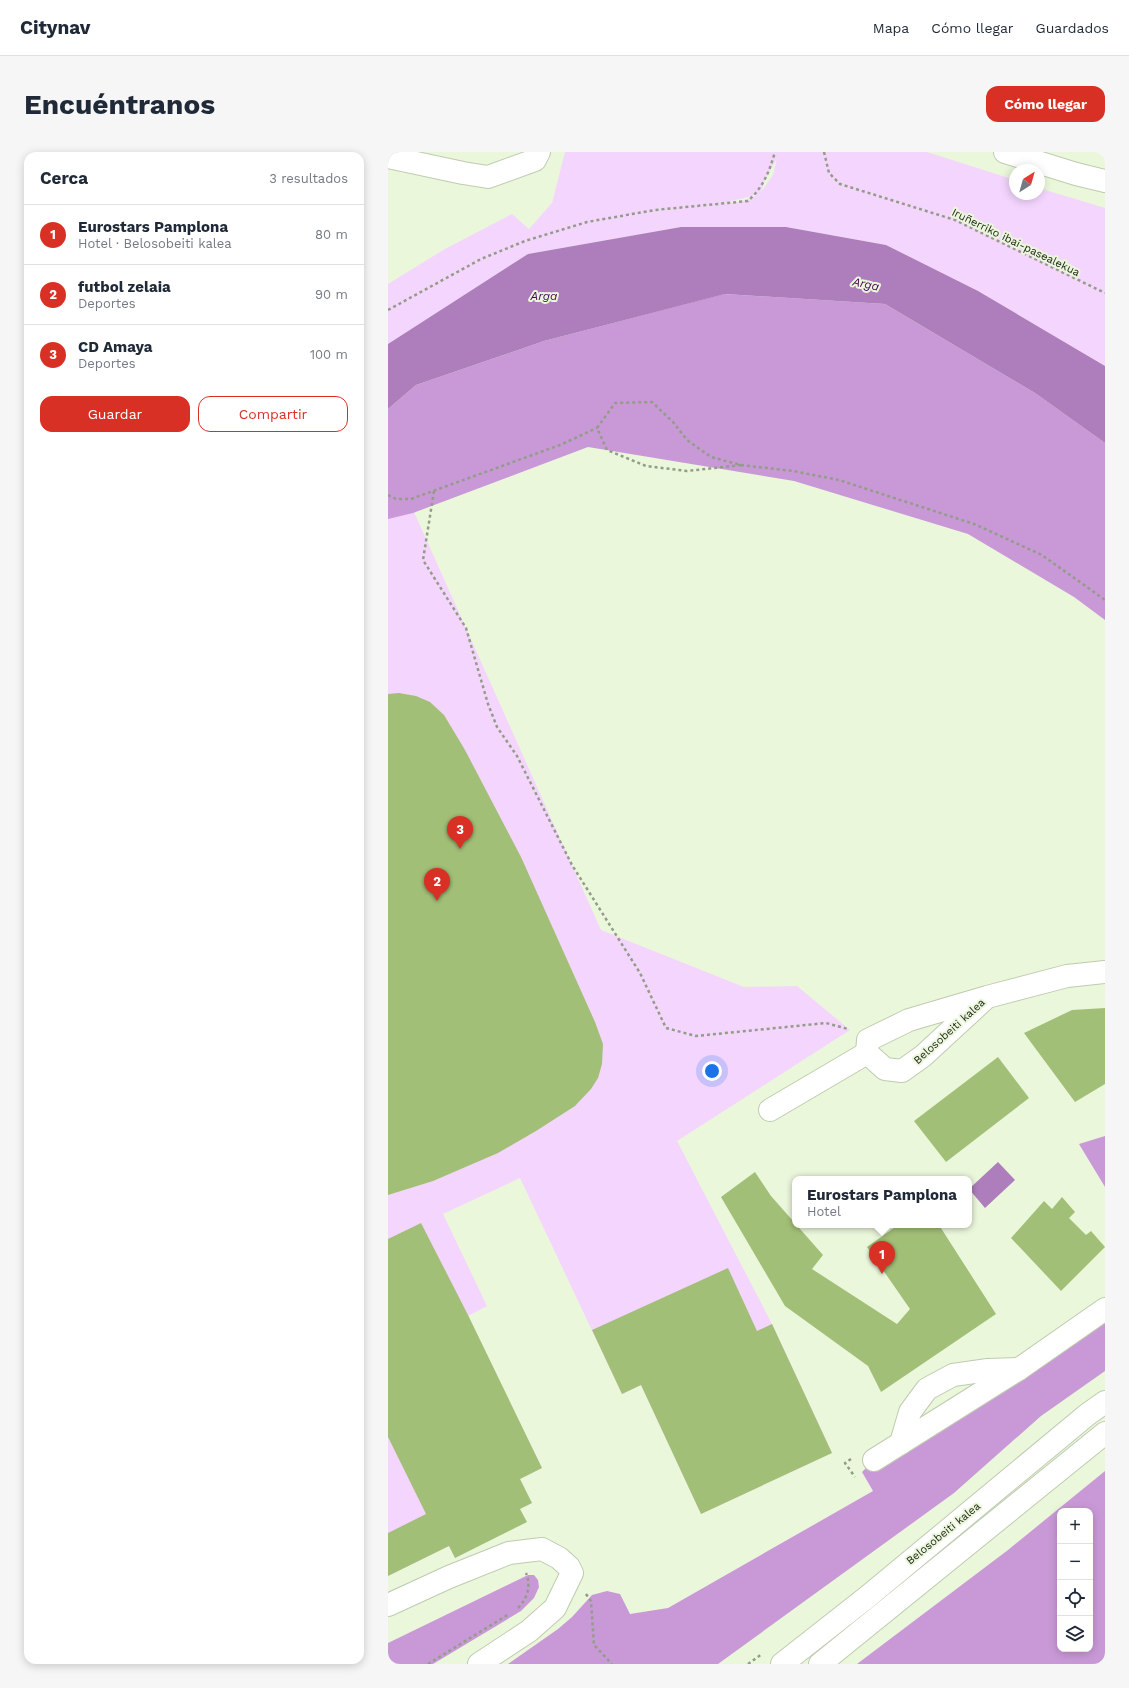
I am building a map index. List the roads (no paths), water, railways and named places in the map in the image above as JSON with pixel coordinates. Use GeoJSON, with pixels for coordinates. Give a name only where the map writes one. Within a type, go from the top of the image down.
{"type":"FeatureCollection","features":[{"type":"Feature","properties":{"kind":"street"},"geometry":{"type":"LineString","coordinates":[[388,157],[488,177],[535,160],[539,152]]}},
{"type":"Feature","properties":{"kind":"street"},"geometry":{"type":"LineString","coordinates":[[1005,152],[1076,174],[1105,180]]}},
{"type":"Feature","properties":{"kind":"street","name":"Belosobeiti kalea"},"geometry":{"type":"LineString","coordinates":[[987,997],[923,1056],[902,1071],[885,1069],[867,1047],[909,1020],[987,997],[1067,976],[1105,972]]}},
{"type":"Feature","properties":{"kind":"street"},"geometry":{"type":"LineString","coordinates":[[770,1110],[867,1047]]}},
{"type":"Feature","properties":{"kind":"street"},"geometry":{"type":"LineString","coordinates":[[874,1460],[1020,1369],[1105,1309]]}},
{"type":"Feature","properties":{"kind":"street"},"geometry":{"type":"LineString","coordinates":[[901,1443],[910,1412],[927,1389],[953,1375],[988,1370],[1020,1369]]}},
{"type":"Feature","properties":{"kind":"street","name":"Belosobeiti kalea"},"geometry":{"type":"LineString","coordinates":[[782,1664],[866,1598],[1088,1414],[1105,1402]]}},
{"type":"Feature","properties":{"kind":"street"},"geometry":{"type":"LineString","coordinates":[[820,1664],[1105,1433]]}},
{"type":"Feature","properties":{"kind":"street"},"geometry":{"type":"LineString","coordinates":[[388,1605],[448,1577],[509,1553],[542,1549],[559,1558],[572,1573],[555,1608],[529,1631],[479,1664]]}},
{"type":"Feature","properties":{"kind":"water","name":"Arga"},"geometry":{"type":"Polygon","coordinates":[[[681,227],[786,227],[886,245],[978,291],[1105,366],[1105,443],[1035,393],[885,304],[725,294],[544,341],[416,385],[388,409],[388,344],[528,254],[681,227]]]}},
{"type":"Feature","properties":{"kind":"water"},"geometry":{"type":"Polygon","coordinates":[[[998,1162],[1015,1180],[985,1208],[972,1193],[972,1186],[998,1162]]]}},
{"type":"Feature","properties":{"kind":"place","name":"CD Amaya"},"geometry":{"type":"Point","coordinates":[460,849]}},
{"type":"Feature","properties":{"kind":"place","name":"futbol zelaia"},"geometry":{"type":"Point","coordinates":[437,901]}},
{"type":"Feature","properties":{"kind":"place","name":"Eurostars Pamplona"},"geometry":{"type":"Point","coordinates":[882,1274]}}]}
